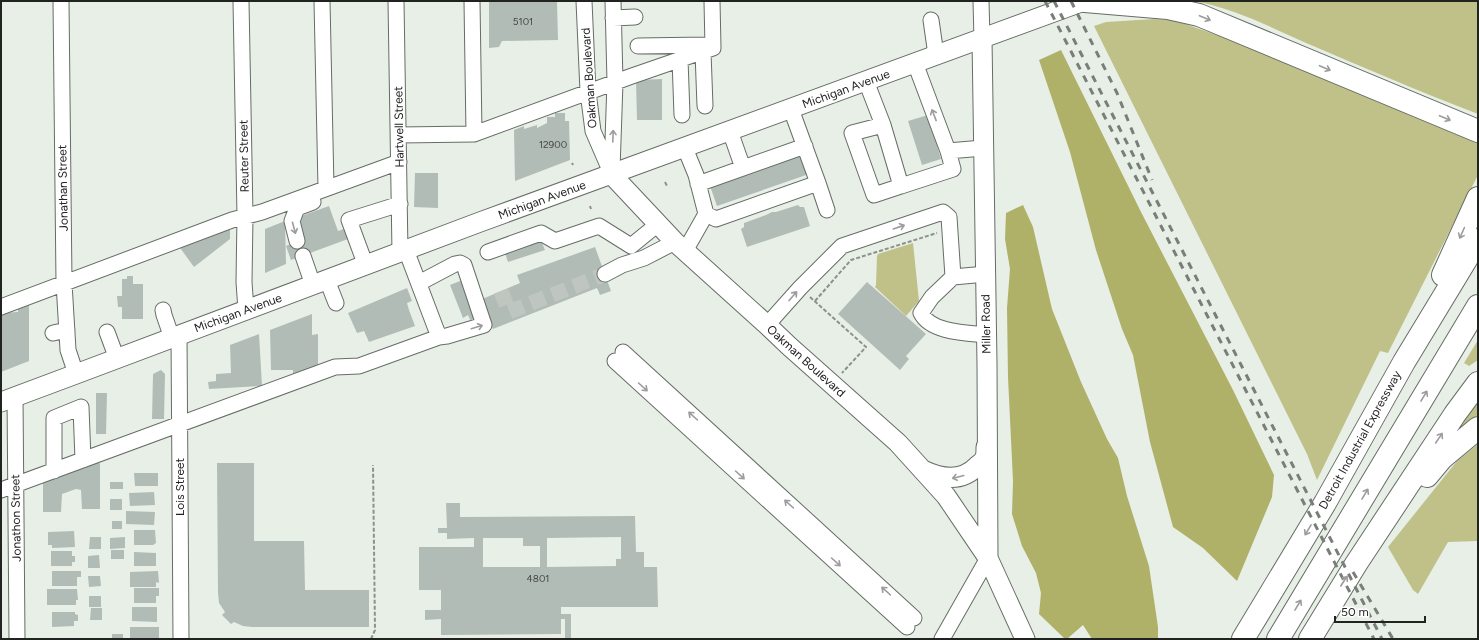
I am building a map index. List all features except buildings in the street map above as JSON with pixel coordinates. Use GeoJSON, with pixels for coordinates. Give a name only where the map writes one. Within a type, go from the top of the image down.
{"type":"FeatureCollection","features":[{"type":"Feature","properties":{"kind":"highway"},"geometry":{"type":"LineString","coordinates":[[1084,1],[1168,8],[1199,15],[1478,131]]}},
{"type":"Feature","properties":{"kind":"highway"},"geometry":{"type":"LineString","coordinates":[[1404,362],[1478,198]]}},
{"type":"Feature","properties":{"kind":"highway","name":"Detroit Industrial Expressway"},"geometry":{"type":"LineString","coordinates":[[1243,639],[1325,503],[1404,362],[1478,240]]}},
{"type":"Feature","properties":{"kind":"highway"},"geometry":{"type":"LineString","coordinates":[[1278,639],[1478,306]]}},
{"type":"Feature","properties":{"kind":"highway"},"geometry":{"type":"LineString","coordinates":[[1310,639],[1356,564],[1455,414],[1478,383]]}},
{"type":"Feature","properties":{"kind":"highway"},"geometry":{"type":"LineString","coordinates":[[1356,564],[1442,458],[1478,428]]}},
{"type":"Feature","properties":{"kind":"main road","name":"Michigan Avenue"},"geometry":{"type":"LineString","coordinates":[[8,399],[1084,1]]}},
{"type":"Feature","properties":{"kind":"main road","name":"Miller Road"},"geometry":{"type":"LineString","coordinates":[[982,39],[987,335],[988,558],[1025,639]]}},
{"type":"Feature","properties":{"kind":"main road","name":"Oakman Boulevard"},"geometry":{"type":"LineString","coordinates":[[612,175],[680,247],[898,443],[946,496],[988,558]]}},
{"type":"Feature","properties":{"kind":"main road"},"geometry":{"type":"LineString","coordinates":[[922,470],[934,476],[948,479],[961,477],[973,470],[984,459],[988,439]]}},
{"type":"Feature","properties":{"kind":"street","name":"Jonathan Street"},"geometry":{"type":"LineString","coordinates":[[61,1],[69,289],[60,332],[76,374]]}},
{"type":"Feature","properties":{"kind":"street","name":"Reuter Street"},"geometry":{"type":"LineString","coordinates":[[241,1],[245,216],[244,282],[246,310]]}},
{"type":"Feature","properties":{"kind":"street"},"geometry":{"type":"LineString","coordinates":[[322,1],[326,188]]}},
{"type":"Feature","properties":{"kind":"street","name":"Hartwell Street"},"geometry":{"type":"LineString","coordinates":[[396,1],[400,204],[403,252],[418,283],[439,337]]}},
{"type":"Feature","properties":{"kind":"street"},"geometry":{"type":"LineString","coordinates":[[472,1],[474,134]]}},
{"type":"Feature","properties":{"kind":"street","name":"Oakman Boulevard"},"geometry":{"type":"LineString","coordinates":[[584,1],[588,92],[592,131],[612,175]]}},
{"type":"Feature","properties":{"kind":"street","name":"Oakman Boulevard"},"geometry":{"type":"LineString","coordinates":[[612,175],[615,82],[613,1]]}},
{"type":"Feature","properties":{"kind":"street"},"geometry":{"type":"LineString","coordinates":[[638,46],[713,48],[709,16],[712,1]]}},
{"type":"Feature","properties":{"kind":"street","name":"Miller Road"},"geometry":{"type":"LineString","coordinates":[[981,1],[982,39]]}},
{"type":"Feature","properties":{"kind":"street"},"geometry":{"type":"LineString","coordinates":[[613,18],[635,17]]}},
{"type":"Feature","properties":{"kind":"street"},"geometry":{"type":"LineString","coordinates":[[931,20],[936,55]]}},
{"type":"Feature","properties":{"kind":"street"},"geometry":{"type":"LineString","coordinates":[[399,135],[451,131],[474,134],[558,98],[588,92],[680,59],[705,48]]}},
{"type":"Feature","properties":{"kind":"street"},"geometry":{"type":"LineString","coordinates":[[705,48],[705,106]]}},
{"type":"Feature","properties":{"kind":"street"},"geometry":{"type":"LineString","coordinates":[[680,59],[682,114]]}},
{"type":"Feature","properties":{"kind":"street"},"geometry":{"type":"LineString","coordinates":[[883,125],[852,133],[874,195],[953,169],[948,151],[914,63]]}},
{"type":"Feature","properties":{"kind":"street"},"geometry":{"type":"LineString","coordinates":[[866,81],[883,125],[901,186]]}},
{"type":"Feature","properties":{"kind":"street"},"geometry":{"type":"LineString","coordinates":[[791,109],[827,210]]}},
{"type":"Feature","properties":{"kind":"street"},"geometry":{"type":"LineString","coordinates":[[730,131],[744,170]]}},
{"type":"Feature","properties":{"kind":"street"},"geometry":{"type":"LineString","coordinates":[[698,184],[721,179],[744,170],[769,163],[785,157],[805,146]]}},
{"type":"Feature","properties":{"kind":"street"},"geometry":{"type":"LineString","coordinates":[[685,148],[698,184],[706,214],[716,219],[729,208],[745,202],[794,185],[818,183]]}},
{"type":"Feature","properties":{"kind":"street"},"geometry":{"type":"LineString","coordinates":[[948,151],[984,148]]}},
{"type":"Feature","properties":{"kind":"street"},"geometry":{"type":"LineString","coordinates":[[1,307],[69,289],[232,220],[326,188],[399,159]]}},
{"type":"Feature","properties":{"kind":"street"},"geometry":{"type":"LineString","coordinates":[[297,241],[292,221],[297,208],[383,177],[399,159]]}},
{"type":"Feature","properties":{"kind":"street"},"geometry":{"type":"LineString","coordinates":[[366,266],[349,220],[400,204]]}},
{"type":"Feature","properties":{"kind":"street"},"geometry":{"type":"LineString","coordinates":[[767,325],[800,288],[842,246],[943,212],[949,217],[953,277]]}},
{"type":"Feature","properties":{"kind":"street"},"geometry":{"type":"LineString","coordinates":[[603,270],[680,247],[706,214]]}},
{"type":"Feature","properties":{"kind":"street"},"geometry":{"type":"LineString","coordinates":[[488,252],[541,233],[555,241],[599,226],[631,246],[658,224]]}},
{"type":"Feature","properties":{"kind":"street"},"geometry":{"type":"LineString","coordinates":[[303,256],[320,283],[336,303]]}},
{"type":"Feature","properties":{"kind":"street"},"geometry":{"type":"LineString","coordinates":[[8,488],[336,367],[359,366],[439,337],[447,336],[484,324],[464,265],[460,263],[455,264],[418,283]]}},
{"type":"Feature","properties":{"kind":"street"},"geometry":{"type":"LineString","coordinates":[[986,274],[953,277],[932,297],[921,314],[924,320],[944,330],[987,335]]}},
{"type":"Feature","properties":{"kind":"street","name":"Lois Street"},"geometry":{"type":"LineString","coordinates":[[163,310],[164,315],[176,337],[180,424],[181,639]]}},
{"type":"Feature","properties":{"kind":"street"},"geometry":{"type":"LineString","coordinates":[[107,332],[117,358]]}},
{"type":"Feature","properties":{"kind":"street"},"geometry":{"type":"LineString","coordinates":[[619,357],[911,622]]}},
{"type":"Feature","properties":{"kind":"street","name":"Jonathon Street"},"geometry":{"type":"LineString","coordinates":[[8,399],[8,488],[17,639]]}},
{"type":"Feature","properties":{"kind":"street"},"geometry":{"type":"LineString","coordinates":[[54,471],[54,418],[81,407],[83,460]]}},
{"type":"Feature","properties":{"kind":"street"},"geometry":{"type":"LineString","coordinates":[[942,639],[988,558]]}},
{"type":"Feature","properties":{"kind":"path"},"geometry":{"type":"LineString","coordinates":[[665,182],[667,186]]}},
{"type":"Feature","properties":{"kind":"path"},"geometry":{"type":"LineString","coordinates":[[815,301],[852,260],[935,233]]}},
{"type":"Feature","properties":{"kind":"path"},"geometry":{"type":"LineString","coordinates":[[805,292],[866,347],[846,368]]}},
{"type":"Feature","properties":{"kind":"path"},"geometry":{"type":"LineString","coordinates":[[371,639],[375,630],[372,465]]}},
{"type":"Feature","properties":{"kind":"green space"},"geometry":{"type":"Polygon","coordinates":[[[1192,1],[1478,1],[1478,114],[1306,43],[1250,18],[1222,8],[1192,1]]]}},
{"type":"Feature","properties":{"kind":"green space"},"geometry":{"type":"Polygon","coordinates":[[[1154,19],[1174,20],[1242,44],[1478,141],[1478,175],[1388,353],[1380,351],[1317,480],[1307,454],[1094,26],[1106,22],[1154,19]]]}},
{"type":"Feature","properties":{"kind":"green space"},"geometry":{"type":"Polygon","coordinates":[[[913,243],[919,301],[906,316],[875,287],[877,256],[878,254],[913,243]]]}},
{"type":"Feature","properties":{"kind":"green space"},"geometry":{"type":"Polygon","coordinates":[[[1478,340],[1478,360],[1469,366],[1464,363],[1478,340]]]}},
{"type":"Feature","properties":{"kind":"green space"},"geometry":{"type":"Polygon","coordinates":[[[1478,395],[1478,415],[1452,434],[1478,395]]]}},
{"type":"Feature","properties":{"kind":"green space"},"geometry":{"type":"Polygon","coordinates":[[[1478,444],[1478,541],[1448,542],[1418,594],[1413,590],[1388,547],[1457,461],[1478,444]]]}},
{"type":"Feature","properties":{"kind":"shaded area"},"geometry":{"type":"Polygon","coordinates":[[[1061,50],[1141,212],[1233,390],[1274,475],[1272,497],[1237,581],[1203,548],[1173,527],[1150,442],[1133,355],[1122,329],[1096,250],[1070,152],[1039,60],[1061,50]]]}},
{"type":"Feature","properties":{"kind":"shaded area"},"geometry":{"type":"Polygon","coordinates":[[[1023,205],[1033,227],[1052,309],[1081,382],[1107,439],[1118,458],[1127,496],[1149,566],[1158,627],[1158,639],[1092,639],[1083,625],[1067,639],[1065,639],[1039,614],[1041,593],[1036,573],[1022,546],[1012,514],[1013,481],[1008,377],[1007,308],[1010,269],[1005,239],[1006,213],[1023,205]]]}},
{"type":"Feature","properties":{"kind":"tunnel"},"geometry":{"type":"LineString","coordinates":[[501,291],[509,312],[605,274]]}},
{"type":"Feature","properties":{"kind":"railway"},"geometry":{"type":"LineString","coordinates":[[1045,1],[1374,639]]}},
{"type":"Feature","properties":{"kind":"railway"},"geometry":{"type":"LineString","coordinates":[[1054,1],[1382,639]]}},
{"type":"Feature","properties":{"kind":"railway"},"geometry":{"type":"LineString","coordinates":[[1071,1],[1117,93],[1152,180]]}},
{"type":"Feature","properties":{"kind":"railway"},"geometry":{"type":"LineString","coordinates":[[1353,572],[1393,639]]}}]}
